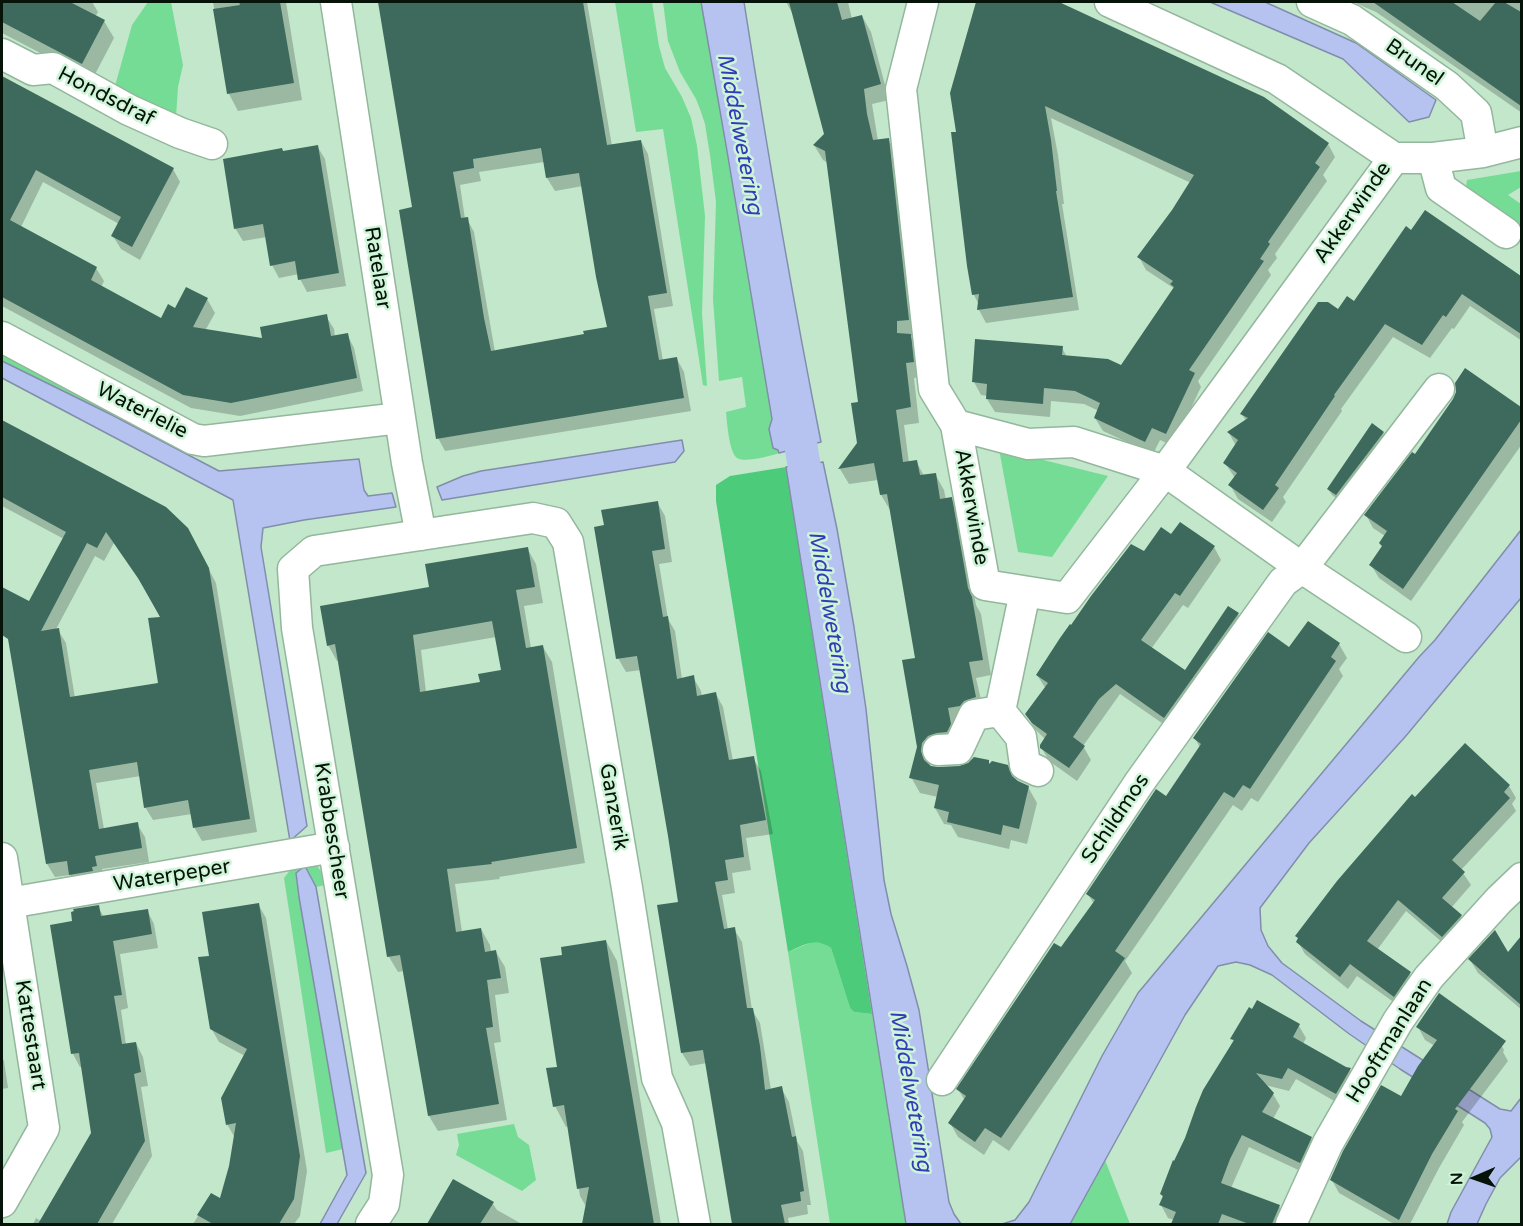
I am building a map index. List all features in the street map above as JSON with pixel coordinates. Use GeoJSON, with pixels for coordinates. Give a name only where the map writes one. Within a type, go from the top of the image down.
{"type":"FeatureCollection","features":[{"type":"Feature","properties":{"kind":"street","name":"Ratelaar"},"geometry":{"type":"LineString","coordinates":[[336,2],[407,463],[421,535]]}},
{"type":"Feature","properties":{"kind":"street","name":"Akkerwinde"},"geometry":{"type":"LineString","coordinates":[[923,2],[901,89],[934,389],[956,425],[986,585],[1067,598],[1165,471],[1394,158],[1277,79],[1114,2]]}},
{"type":"Feature","properties":{"kind":"street","name":"Brunel"},"geometry":{"type":"LineString","coordinates":[[1312,2],[1352,20],[1447,86],[1476,113],[1483,152]]}},
{"type":"Feature","properties":{"kind":"street","name":"Hondsdraf"},"geometry":{"type":"LineString","coordinates":[[2,54],[33,70],[53,68],[129,110],[180,133],[212,144]]}},
{"type":"Feature","properties":{"kind":"street"},"geometry":{"type":"LineString","coordinates":[[1394,158],[1434,158],[1483,152],[1521,142]]}},
{"type":"Feature","properties":{"kind":"street"},"geometry":{"type":"LineString","coordinates":[[1434,158],[1441,188],[1506,233]]}},
{"type":"Feature","properties":{"kind":"street","name":"Waterlelie"},"geometry":{"type":"LineString","coordinates":[[2,337],[193,439],[204,441],[400,418]]}},
{"type":"Feature","properties":{"kind":"street","name":"Schildmos"},"geometry":{"type":"LineString","coordinates":[[942,1080],[1139,783],[1283,582],[1302,568],[1439,388]]}},
{"type":"Feature","properties":{"kind":"street","name":"Akkerwinde"},"geometry":{"type":"LineString","coordinates":[[956,425],[1028,444],[1074,442],[1165,471]]}},
{"type":"Feature","properties":{"kind":"street"},"geometry":{"type":"LineString","coordinates":[[1165,471],[1302,568],[1406,637]]}},
{"type":"Feature","properties":{"kind":"street","name":"Ganzerik"},"geometry":{"type":"LineString","coordinates":[[421,535],[533,518],[555,523],[568,542],[657,1078],[677,1123],[695,1224]]}},
{"type":"Feature","properties":{"kind":"street","name":"Krabbescheer"},"geometry":{"type":"LineString","coordinates":[[371,1224],[384,1203],[388,1175],[297,628],[293,569],[314,551],[421,535]]}},
{"type":"Feature","properties":{"kind":"street"},"geometry":{"type":"LineString","coordinates":[[1000,711],[1024,592]]}},
{"type":"Feature","properties":{"kind":"street"},"geometry":{"type":"LineString","coordinates":[[938,750],[958,749],[974,715],[1000,711]]}},
{"type":"Feature","properties":{"kind":"street"},"geometry":{"type":"LineString","coordinates":[[1000,711],[1021,737],[1025,765],[1038,771]]}},
{"type":"Feature","properties":{"kind":"street","name":"Waterpeper"},"geometry":{"type":"LineString","coordinates":[[9,903],[334,848]]}},
{"type":"Feature","properties":{"kind":"street","name":"Kattestaart"},"geometry":{"type":"LineString","coordinates":[[2,858],[44,1128],[2,1202]]}},
{"type":"Feature","properties":{"kind":"street","name":"Hooftmanlaan"},"geometry":{"type":"LineString","coordinates":[[1291,1224],[1328,1143],[1382,1047],[1429,977],[1521,878]]}},
{"type":"Feature","properties":{"kind":"green space"},"geometry":{"type":"Polygon","coordinates":[[[148,2],[171,2],[183,65],[178,87],[176,117],[115,86],[132,25],[148,2]]]}},
{"type":"Feature","properties":{"kind":"green space"},"geometry":{"type":"Polygon","coordinates":[[[615,2],[652,2],[665,68],[691,118],[697,146],[705,216],[702,313],[707,386],[703,385],[663,129],[636,132],[615,2]]]}},
{"type":"Feature","properties":{"kind":"green space"},"geometry":{"type":"Polygon","coordinates":[[[663,2],[701,2],[772,419],[769,429],[779,453],[764,457],[745,460],[737,458],[730,443],[726,412],[746,407],[742,377],[719,381],[713,299],[716,202],[710,155],[700,109],[680,72],[668,41],[663,2]]]}},
{"type":"Feature","properties":{"kind":"green space"},"geometry":{"type":"Polygon","coordinates":[[[1521,171],[1521,187],[1508,195],[1521,204],[1521,226],[1466,186],[1467,180],[1521,171]]]}},
{"type":"Feature","properties":{"kind":"green space"},"geometry":{"type":"Polygon","coordinates":[[[2,342],[120,406],[112,415],[2,361],[2,342]]]}},
{"type":"Feature","properties":{"kind":"green space"},"geometry":{"type":"Polygon","coordinates":[[[999,449],[1108,476],[1052,557],[1018,552],[999,449]]]}},
{"type":"Feature","properties":{"kind":"green space"},"geometry":{"type":"Polygon","coordinates":[[[786,467],[872,1014],[854,1012],[850,1008],[831,948],[815,943],[788,952],[716,501],[716,485],[730,476],[786,467]]]}},
{"type":"Feature","properties":{"kind":"green space"},"geometry":{"type":"Polygon","coordinates":[[[315,863],[330,884],[316,887],[305,866],[299,897],[343,1149],[326,1153],[284,878],[294,865],[315,863]]]}},
{"type":"Feature","properties":{"kind":"green space"},"geometry":{"type":"Polygon","coordinates":[[[812,942],[823,943],[831,948],[850,1008],[854,1012],[872,1014],[906,1224],[830,1224],[788,952],[812,942]]]}},
{"type":"Feature","properties":{"kind":"green space"},"geometry":{"type":"Polygon","coordinates":[[[514,1124],[518,1137],[529,1145],[536,1180],[522,1191],[456,1155],[459,1145],[457,1134],[514,1124]]]}},
{"type":"Feature","properties":{"kind":"green space"},"geometry":{"type":"Polygon","coordinates":[[[1105,1160],[1130,1224],[1070,1224],[1105,1160]]]}},
{"type":"Feature","properties":{"kind":"water"},"geometry":{"type":"Polygon","coordinates":[[[701,2],[744,2],[780,222],[821,442],[779,453],[773,448],[769,429],[772,419],[701,2]]]}},
{"type":"Feature","properties":{"kind":"water"},"geometry":{"type":"Polygon","coordinates":[[[1210,2],[1265,2],[1356,43],[1436,100],[1429,117],[1409,122],[1343,59],[1210,2]]]}},
{"type":"Feature","properties":{"kind":"water"},"geometry":{"type":"Polygon","coordinates":[[[2,361],[219,471],[359,459],[364,490],[368,496],[392,493],[396,507],[263,528],[261,547],[307,826],[290,841],[233,500],[2,378],[2,361]]]}},
{"type":"Feature","properties":{"kind":"water"},"geometry":{"type":"Polygon","coordinates":[[[682,440],[684,451],[675,462],[442,500],[437,487],[481,471],[682,440]]]}},
{"type":"Feature","properties":{"kind":"water"},"geometry":{"type":"Polygon","coordinates":[[[823,462],[837,529],[866,709],[884,880],[891,914],[919,1010],[949,1202],[961,1224],[906,1224],[786,467],[823,462]]]}},
{"type":"Feature","properties":{"kind":"water"},"geometry":{"type":"Polygon","coordinates":[[[1521,530],[1521,598],[1405,737],[1309,843],[1260,908],[1261,930],[1268,946],[1282,963],[1361,1021],[1500,1109],[1511,1111],[1521,1098],[1521,1157],[1500,1178],[1477,1224],[1447,1224],[1451,1212],[1492,1137],[1485,1123],[1348,1033],[1272,975],[1250,965],[1236,962],[1218,966],[1185,1015],[1070,1224],[1002,1224],[1015,1220],[1029,1202],[1102,1056],[1138,993],[1435,640],[1521,530]]]}},
{"type":"Feature","properties":{"kind":"water"},"geometry":{"type":"Polygon","coordinates":[[[305,866],[316,887],[366,1173],[337,1224],[320,1224],[347,1175],[299,897],[296,873],[305,866]]]}},
{"type":"Feature","properties":{"kind":"building"},"geometry":{"type":"Polygon","coordinates":[[[2,2],[70,2],[105,20],[82,64],[2,22],[2,2]]]}},
{"type":"Feature","properties":{"kind":"building"},"geometry":{"type":"Polygon","coordinates":[[[239,2],[280,2],[294,83],[227,94],[213,9],[240,5],[239,2]]]}},
{"type":"Feature","properties":{"kind":"building"},"geometry":{"type":"Polygon","coordinates":[[[378,2],[583,2],[607,145],[641,140],[667,293],[648,296],[659,360],[677,357],[684,398],[436,439],[399,210],[412,207],[378,2]],[[541,148],[473,159],[474,168],[453,172],[461,218],[468,217],[491,351],[584,334],[583,331],[607,327],[596,277],[579,173],[546,178],[541,148]]]}},
{"type":"Feature","properties":{"kind":"building"},"geometry":{"type":"Polygon","coordinates":[[[789,2],[837,2],[842,20],[862,15],[881,84],[864,89],[873,140],[889,138],[909,320],[897,321],[897,333],[911,334],[914,362],[906,363],[911,407],[896,410],[903,462],[917,460],[920,475],[936,473],[940,499],[952,497],[983,660],[969,662],[976,697],[964,701],[960,706],[948,708],[951,724],[947,732],[928,736],[922,743],[921,751],[924,760],[931,766],[959,766],[968,763],[974,757],[989,760],[989,764],[992,761],[1008,765],[1012,776],[1029,786],[1019,829],[1003,825],[1001,835],[947,822],[949,812],[934,808],[939,785],[909,778],[917,747],[902,660],[915,658],[887,494],[880,495],[874,463],[838,469],[857,443],[851,403],[858,402],[825,151],[813,145],[824,134],[789,2]]]}},
{"type":"Feature","properties":{"kind":"building"},"geometry":{"type":"Polygon","coordinates":[[[976,2],[1059,2],[1264,97],[1329,143],[1315,163],[1320,167],[1268,242],[1270,244],[1260,259],[1264,261],[1189,370],[1195,373],[1166,434],[1152,428],[1145,442],[1094,418],[1100,403],[1075,391],[1044,388],[1043,404],[986,399],[987,384],[972,382],[975,339],[1063,346],[1062,355],[1108,359],[1121,365],[1174,287],[1170,284],[1173,281],[1137,257],[1172,210],[1194,175],[1045,106],[1073,297],[977,310],[979,294],[972,295],[967,266],[951,132],[956,132],[950,93],[976,2]]]}},
{"type":"Feature","properties":{"kind":"building"},"geometry":{"type":"Polygon","coordinates":[[[1373,2],[1452,2],[1480,21],[1496,2],[1504,2],[1521,12],[1521,106],[1373,2]]]}},
{"type":"Feature","properties":{"kind":"building"},"geometry":{"type":"Polygon","coordinates":[[[2,76],[174,168],[132,247],[111,236],[121,217],[36,170],[10,220],[97,267],[91,280],[161,318],[168,304],[175,308],[186,287],[208,298],[193,327],[262,338],[260,327],[327,314],[331,336],[348,333],[357,378],[231,403],[183,395],[2,297],[2,76]]]}},
{"type":"Feature","properties":{"kind":"building"},"geometry":{"type":"Polygon","coordinates":[[[318,145],[339,273],[298,280],[295,261],[270,266],[263,224],[234,229],[223,159],[282,148],[283,151],[318,145]]]}},
{"type":"Feature","properties":{"kind":"building"},"geometry":{"type":"Polygon","coordinates":[[[1425,210],[1521,276],[1521,334],[1462,294],[1446,317],[1443,315],[1422,345],[1385,324],[1334,395],[1275,485],[1279,488],[1263,510],[1228,485],[1237,473],[1223,463],[1238,440],[1227,432],[1248,418],[1240,414],[1318,302],[1328,302],[1338,309],[1347,296],[1354,301],[1406,226],[1411,230],[1425,210]]]}},
{"type":"Feature","properties":{"kind":"building"},"geometry":{"type":"Polygon","coordinates":[[[1465,368],[1521,407],[1521,420],[1403,589],[1369,565],[1382,546],[1379,543],[1387,531],[1364,515],[1412,452],[1415,454],[1453,399],[1456,392],[1455,383],[1465,368]]]}},
{"type":"Feature","properties":{"kind":"building"},"geometry":{"type":"Polygon","coordinates":[[[2,420],[166,507],[188,528],[209,568],[250,819],[193,828],[188,800],[144,808],[137,762],[89,770],[99,829],[138,822],[142,848],[95,856],[97,866],[92,867],[93,871],[69,875],[67,861],[46,864],[8,639],[2,635],[2,587],[29,601],[66,532],[2,497],[2,420]],[[106,532],[97,548],[87,543],[41,631],[59,628],[70,697],[158,683],[148,618],[160,617],[138,578],[106,532]]]}},
{"type":"Feature","properties":{"kind":"building"},"geometry":{"type":"Polygon","coordinates":[[[1372,423],[1384,432],[1336,495],[1327,489],[1372,423]]]}},
{"type":"Feature","properties":{"kind":"building"},"geometry":{"type":"Polygon","coordinates":[[[658,501],[665,549],[652,551],[663,617],[668,616],[677,679],[694,675],[697,696],[716,692],[729,760],[754,756],[766,820],[740,825],[744,857],[725,860],[728,880],[715,882],[724,929],[735,927],[747,1008],[753,1008],[760,1046],[765,1090],[782,1086],[792,1137],[796,1136],[804,1191],[800,1192],[801,1201],[781,1205],[785,1224],[732,1224],[703,1050],[681,1053],[657,905],[678,902],[668,836],[637,656],[616,659],[594,527],[604,525],[601,510],[658,501]]]}},
{"type":"Feature","properties":{"kind":"building"},"geometry":{"type":"Polygon","coordinates":[[[1180,522],[1215,546],[1180,596],[1175,593],[1141,640],[1185,670],[1228,606],[1239,613],[1164,718],[1116,684],[1099,699],[1073,737],[1085,746],[1069,768],[1040,748],[1047,734],[1032,723],[1025,714],[1048,683],[1036,675],[1070,624],[1131,544],[1144,551],[1161,527],[1171,534],[1180,522]]]}},
{"type":"Feature","properties":{"kind":"building"},"geometry":{"type":"Polygon","coordinates":[[[528,547],[535,587],[516,590],[526,648],[543,645],[577,848],[491,862],[492,864],[447,869],[456,932],[481,928],[485,952],[496,950],[501,978],[487,980],[493,1027],[486,1028],[499,1104],[428,1116],[400,955],[387,957],[335,644],[327,646],[320,606],[429,587],[425,564],[528,547]],[[492,621],[413,635],[420,692],[480,682],[478,674],[501,670],[492,621]]]}},
{"type":"Feature","properties":{"kind":"building"},"geometry":{"type":"Polygon","coordinates":[[[1308,621],[1340,643],[1331,657],[1336,661],[1250,789],[1243,785],[1234,798],[1224,792],[1115,951],[1125,958],[1001,1138],[985,1128],[975,1142],[948,1123],[966,1096],[956,1089],[1054,943],[1061,947],[1095,900],[1086,894],[1156,789],[1166,796],[1201,744],[1193,738],[1268,632],[1289,647],[1308,621]]]}},
{"type":"Feature","properties":{"kind":"building"},"geometry":{"type":"Polygon","coordinates":[[[1465,743],[1510,785],[1504,792],[1510,798],[1452,860],[1465,872],[1442,898],[1462,915],[1442,937],[1398,900],[1367,941],[1411,972],[1394,997],[1350,964],[1340,977],[1296,942],[1298,938],[1295,936],[1337,881],[1412,794],[1415,797],[1465,743]]]}},
{"type":"Feature","properties":{"kind":"building"},"geometry":{"type":"Polygon","coordinates":[[[259,903],[300,1156],[294,1199],[279,1224],[213,1224],[197,1215],[211,1193],[220,1198],[229,1166],[236,1123],[226,1125],[221,1098],[247,1049],[210,1029],[198,957],[209,956],[202,912],[259,903]]]}},
{"type":"Feature","properties":{"kind":"building"},"geometry":{"type":"Polygon","coordinates":[[[99,905],[101,916],[148,909],[152,934],[113,941],[122,995],[114,996],[122,1044],[136,1042],[141,1072],[134,1074],[145,1141],[97,1224],[38,1224],[91,1133],[79,1053],[71,1054],[50,925],[72,921],[73,909],[99,905]]]}},
{"type":"Feature","properties":{"kind":"building"},"geometry":{"type":"Polygon","coordinates":[[[1495,930],[1508,952],[1521,936],[1521,1005],[1468,959],[1495,930]]]}},
{"type":"Feature","properties":{"kind":"building"},"geometry":{"type":"Polygon","coordinates":[[[606,940],[654,1224],[582,1224],[589,1187],[577,1189],[564,1105],[553,1107],[546,1068],[557,1067],[540,958],[562,955],[561,947],[606,940]]]}},
{"type":"Feature","properties":{"kind":"building"},"geometry":{"type":"Polygon","coordinates":[[[1439,993],[1506,1041],[1455,1109],[1458,1111],[1432,1154],[1399,1220],[1330,1180],[1343,1151],[1381,1085],[1401,1096],[1418,1066],[1437,1040],[1416,1027],[1439,993]]]}},
{"type":"Feature","properties":{"kind":"building"},"geometry":{"type":"Polygon","coordinates":[[[1257,1000],[1300,1024],[1293,1037],[1351,1068],[1336,1094],[1288,1068],[1282,1079],[1256,1073],[1274,1093],[1262,1112],[1312,1137],[1300,1163],[1242,1135],[1230,1159],[1221,1183],[1280,1205],[1272,1224],[1249,1224],[1222,1214],[1218,1224],[1171,1224],[1176,1212],[1159,1205],[1163,1196],[1160,1194],[1173,1160],[1185,1138],[1203,1090],[1234,1040],[1230,1039],[1249,1007],[1252,1009],[1257,1000]]]}},
{"type":"Feature","properties":{"kind":"building"},"geometry":{"type":"Polygon","coordinates":[[[453,1179],[494,1202],[480,1224],[427,1224],[453,1179]]]}},
{"type":"Feature","properties":{"kind":"waterway","name":"Middelwetering"},"geometry":{"type":"LineString","coordinates":[[794,404],[811,507]]}}]}
